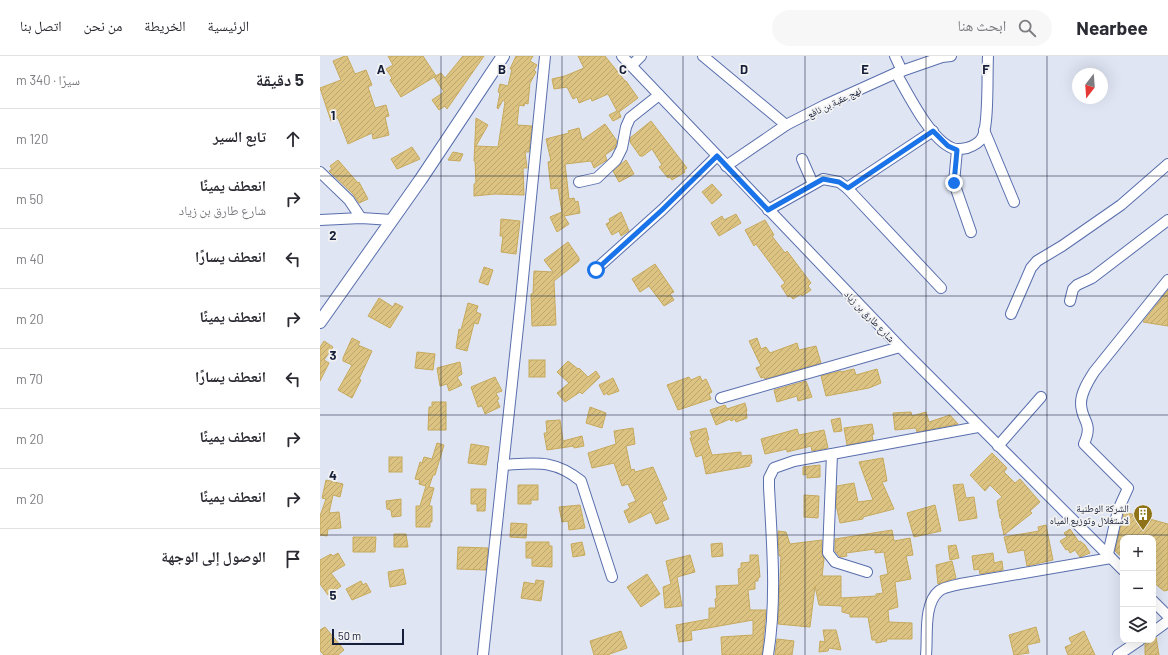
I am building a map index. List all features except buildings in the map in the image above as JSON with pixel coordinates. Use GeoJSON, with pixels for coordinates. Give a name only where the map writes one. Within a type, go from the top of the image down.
{"type":"FeatureCollection","features":[{"type":"Feature","properties":{"kind":"street"},"geometry":{"type":"LineString","coordinates":[[320,322],[392,220],[503,56]]}},
{"type":"Feature","properties":{"kind":"street"},"geometry":{"type":"LineString","coordinates":[[483,655],[519,330],[545,56]]}},
{"type":"Feature","properties":{"kind":"street","name":"شارع طارق بن زياد"},"geometry":{"type":"LineString","coordinates":[[622,56],[900,347],[978,427],[1120,567]]}},
{"type":"Feature","properties":{"kind":"street"},"geometry":{"type":"LineString","coordinates":[[631,66],[640,56]]}},
{"type":"Feature","properties":{"kind":"street"},"geometry":{"type":"LineString","coordinates":[[703,56],[786,125]]}},
{"type":"Feature","properties":{"kind":"street"},"geometry":{"type":"LineString","coordinates":[[895,56],[899,72],[921,116],[948,146],[957,150],[976,144],[982,138],[984,130],[988,56]]}},
{"type":"Feature","properties":{"kind":"street","name":"نهج عقبة بن نافع"},"geometry":{"type":"LineString","coordinates":[[726,166],[786,125],[899,72],[951,56]]}},
{"type":"Feature","properties":{"kind":"street"},"geometry":{"type":"LineString","coordinates":[[579,182],[597,178],[616,160],[622,148],[626,127],[630,118],[659,95]]}},
{"type":"Feature","properties":{"kind":"street"},"geometry":{"type":"LineString","coordinates":[[984,130],[1014,202]]}},
{"type":"Feature","properties":{"kind":"street"},"geometry":{"type":"LineString","coordinates":[[848,188],[933,131]]}},
{"type":"Feature","properties":{"kind":"street"},"geometry":{"type":"LineString","coordinates":[[957,150],[954,183],[971,232]]}},
{"type":"Feature","properties":{"kind":"street"},"geometry":{"type":"LineString","coordinates":[[596,270],[662,210],[717,156]]}},
{"type":"Feature","properties":{"kind":"street"},"geometry":{"type":"LineString","coordinates":[[802,159],[813,184]]}},
{"type":"Feature","properties":{"kind":"street"},"geometry":{"type":"LineString","coordinates":[[1011,314],[1031,268],[1036,261],[1062,246],[1121,205],[1168,164]]}},
{"type":"Feature","properties":{"kind":"street"},"geometry":{"type":"LineString","coordinates":[[320,172],[349,200],[362,218]]}},
{"type":"Feature","properties":{"kind":"street"},"geometry":{"type":"LineString","coordinates":[[768,210],[823,179],[839,182],[848,188],[941,288]]}},
{"type":"Feature","properties":{"kind":"street"},"geometry":{"type":"LineString","coordinates":[[320,220],[362,218],[392,220]]}},
{"type":"Feature","properties":{"kind":"street"},"geometry":{"type":"LineString","coordinates":[[1070,301],[1073,289],[1077,285],[1092,278],[1168,220]]}},
{"type":"Feature","properties":{"kind":"street"},"geometry":{"type":"LineString","coordinates":[[926,655],[929,613],[932,600],[942,590],[960,584],[1110,556],[1118,510],[1128,488],[1084,444],[1089,432],[1081,403],[1086,384],[1094,372],[1168,280]]}},
{"type":"Feature","properties":{"kind":"street"},"geometry":{"type":"LineString","coordinates":[[721,398],[900,347]]}},
{"type":"Feature","properties":{"kind":"street"},"geometry":{"type":"LineString","coordinates":[[998,446],[1041,397]]}},
{"type":"Feature","properties":{"kind":"street"},"geometry":{"type":"LineString","coordinates":[[768,655],[772,632],[774,597],[769,487],[771,472],[774,468],[783,464],[832,454],[978,427]]}},
{"type":"Feature","properties":{"kind":"street"},"geometry":{"type":"LineString","coordinates":[[832,454],[828,553],[835,562],[866,572]]}},
{"type":"Feature","properties":{"kind":"street"},"geometry":{"type":"LineString","coordinates":[[503,465],[534,463],[554,465],[568,471],[581,481],[612,577]]}},
{"type":"Feature","properties":{"kind":"street"},"geometry":{"type":"LineString","coordinates":[[1156,604],[1168,616]]}},
{"type":"Feature","properties":{"kind":"street"},"geometry":{"type":"LineString","coordinates":[[1156,630],[1168,621]]}},
{"type":"Feature","properties":{"kind":"street"},"geometry":{"type":"LineString","coordinates":[[1118,655],[1136,643]]}},
{"type":"Feature","properties":{"kind":"place","name":"الشركة الوطنية لاستغلال وتوزيع المياه"},"geometry":{"type":"Point","coordinates":[1143,531]}},
{"type":"Feature","properties":{"kind":"route"},"geometry":{"type":"LineString","coordinates":[[596,270],[662,210],[717,156],[768,210],[823,179],[839,182],[848,188],[933,131],[948,146],[957,150],[953,176],[954,183]]}}]}
